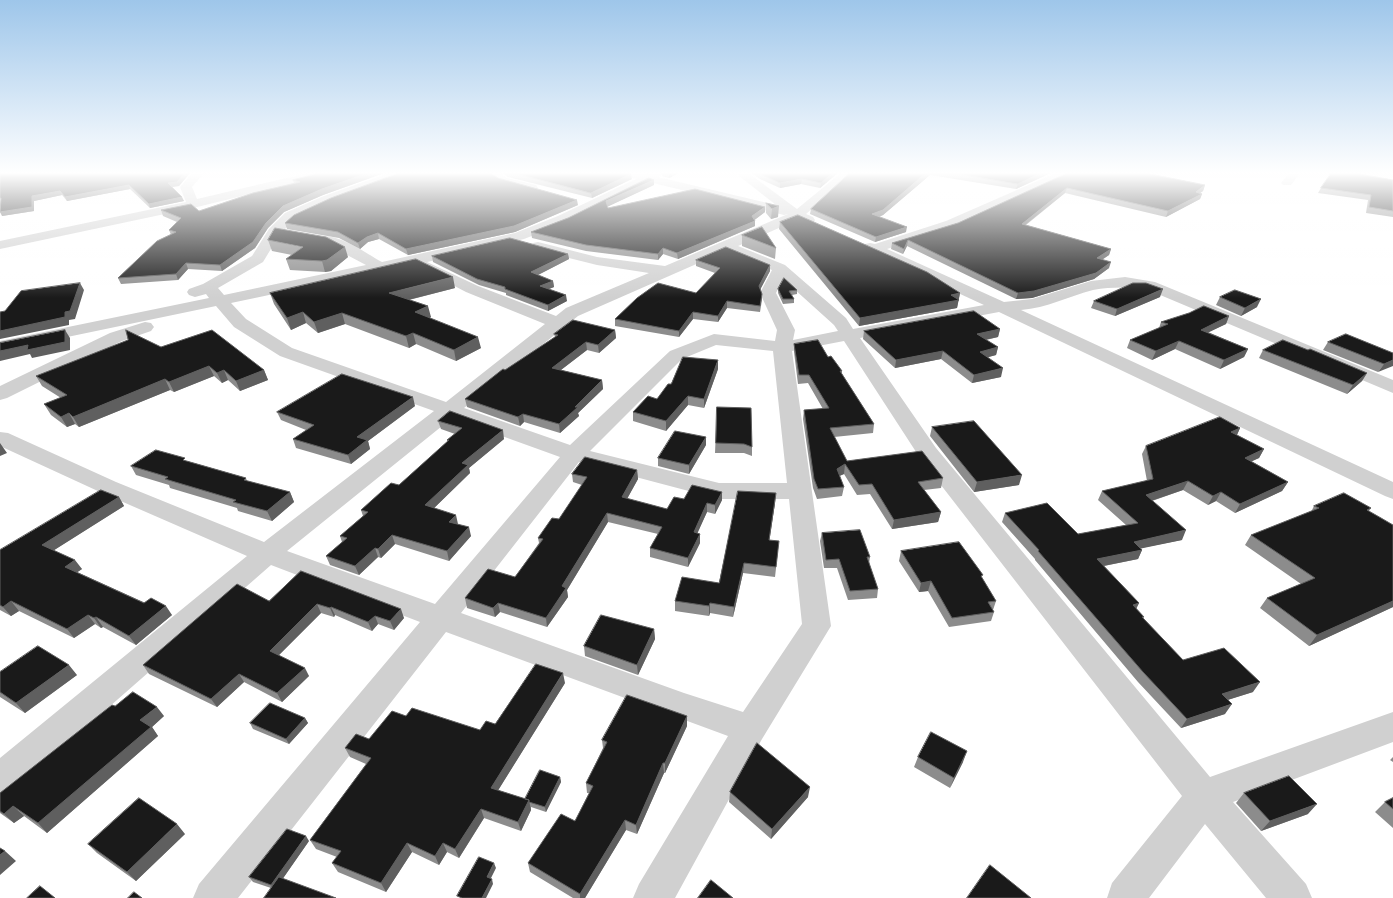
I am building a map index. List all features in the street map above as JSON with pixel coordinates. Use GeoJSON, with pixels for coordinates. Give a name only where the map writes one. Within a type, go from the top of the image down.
{"type":"FeatureCollection","features":[{"type":"Feature","properties":{"kind":"street"},"geometry":{"type":"LineString","coordinates":[[0,245],[146,214]]}},
{"type":"Feature","properties":{"kind":"street"},"geometry":{"type":"LineString","coordinates":[[0,394],[116,337],[214,294],[258,258],[274,232],[290,216],[295,214]]}},
{"type":"Feature","properties":{"kind":"street"},"geometry":{"type":"LineString","coordinates":[[0,346],[113,322],[214,294],[380,267],[512,238],[573,214]]}},
{"type":"Feature","properties":{"kind":"street"},"geometry":{"type":"LineString","coordinates":[[793,214],[825,227]]}},
{"type":"Feature","properties":{"kind":"street"},"geometry":{"type":"LineString","coordinates":[[874,249],[951,224],[974,214]]}},
{"type":"Feature","properties":{"kind":"street"},"geometry":{"type":"LineString","coordinates":[[0,780],[267,554],[572,312],[797,215]]}},
{"type":"Feature","properties":{"kind":"street"},"geometry":{"type":"LineString","coordinates":[[274,232],[289,235]]}},
{"type":"Feature","properties":{"kind":"street"},"geometry":{"type":"LineString","coordinates":[[304,237],[334,242],[380,267]]}},
{"type":"Feature","properties":{"kind":"street"},"geometry":{"type":"LineString","coordinates":[[512,238],[542,248],[597,261],[667,271]]}},
{"type":"Feature","properties":{"kind":"street"},"geometry":{"type":"LineString","coordinates":[[853,239],[1393,491]]}},
{"type":"Feature","properties":{"kind":"street"},"geometry":{"type":"LineString","coordinates":[[726,246],[780,268],[840,322],[928,453],[1204,796],[1292,898]]}},
{"type":"Feature","properties":{"kind":"street"},"geometry":{"type":"LineString","coordinates":[[415,260],[472,289],[557,323]]}},
{"type":"Feature","properties":{"kind":"street"},"geometry":{"type":"LineString","coordinates":[[653,898],[750,729],[817,626],[782,346],[786,330],[768,293],[780,268]]}},
{"type":"Feature","properties":{"kind":"street"},"geometry":{"type":"LineString","coordinates":[[213,898],[574,454],[676,355],[714,339],[782,346],[1000,307],[1034,304],[1091,286],[1125,282],[1149,285],[1393,387]]}},
{"type":"Feature","properties":{"kind":"street"},"geometry":{"type":"LineString","coordinates":[[214,294],[240,322],[286,352],[574,454],[718,491],[799,491]]}},
{"type":"Feature","properties":{"kind":"street"},"geometry":{"type":"LineString","coordinates":[[0,438],[98,493],[684,707],[750,729]]}},
{"type":"Feature","properties":{"kind":"street"},"geometry":{"type":"LineString","coordinates":[[1126,897],[1204,796],[1393,727]]}},
{"type":"Feature","properties":{"kind":"building"},"geometry":{"type":"Polygon","coordinates":[[[171,214],[275,214],[266,223],[253,242],[220,265],[186,263],[176,274],[118,278],[157,241],[176,232],[169,230],[181,218],[171,214]]]}},
{"type":"Feature","properties":{"kind":"building"},"geometry":{"type":"Polygon","coordinates":[[[543,214],[514,226],[406,249],[378,233],[367,237],[358,243],[338,232],[285,223],[294,215],[543,214]]]}},
{"type":"Feature","properties":{"kind":"building"},"geometry":{"type":"Polygon","coordinates":[[[576,214],[755,214],[752,216],[755,221],[677,253],[663,248],[658,254],[586,245],[531,232],[576,214]]]}},
{"type":"Feature","properties":{"kind":"building"},"geometry":{"type":"Polygon","coordinates":[[[822,214],[872,214],[907,227],[876,237],[822,214]]]}},
{"type":"Feature","properties":{"kind":"building"},"geometry":{"type":"Polygon","coordinates":[[[978,214],[1035,214],[1022,224],[1111,249],[1097,258],[1111,262],[1096,273],[1034,291],[1018,293],[908,240],[904,249],[892,243],[958,223],[978,214]]]}},
{"type":"Feature","properties":{"kind":"building"},"geometry":{"type":"Polygon","coordinates":[[[798,215],[927,272],[960,293],[951,295],[959,300],[860,318],[780,222],[798,215]]]}},
{"type":"Feature","properties":{"kind":"building"},"geometry":{"type":"Polygon","coordinates":[[[762,227],[776,248],[742,235],[762,227]]]}},
{"type":"Feature","properties":{"kind":"building"},"geometry":{"type":"Polygon","coordinates":[[[275,228],[326,237],[345,247],[327,260],[286,259],[303,247],[268,240],[275,228]]]}},
{"type":"Feature","properties":{"kind":"building"},"geometry":{"type":"Polygon","coordinates":[[[510,238],[568,254],[531,272],[553,281],[540,286],[566,295],[548,305],[505,289],[505,287],[477,279],[432,256],[510,238]]]}},
{"type":"Feature","properties":{"kind":"building"},"geometry":{"type":"Polygon","coordinates":[[[726,247],[770,265],[759,286],[762,294],[760,306],[727,301],[718,316],[693,312],[679,331],[615,319],[637,298],[658,283],[696,293],[720,268],[696,260],[726,247]]]}},
{"type":"Feature","properties":{"kind":"building"},"geometry":{"type":"Polygon","coordinates":[[[416,259],[453,277],[389,293],[428,306],[415,312],[478,337],[454,350],[413,333],[406,336],[342,313],[314,322],[303,312],[287,318],[270,293],[416,259]]]}},
{"type":"Feature","properties":{"kind":"building"},"geometry":{"type":"Polygon","coordinates":[[[784,278],[797,290],[789,291],[794,299],[783,299],[778,289],[784,278]]]}},
{"type":"Feature","properties":{"kind":"building"},"geometry":{"type":"Polygon","coordinates":[[[80,283],[70,311],[65,312],[65,317],[0,331],[0,312],[5,311],[21,291],[80,283]]]}},
{"type":"Feature","properties":{"kind":"building"},"geometry":{"type":"Polygon","coordinates":[[[1133,283],[1146,283],[1163,289],[1117,309],[1094,301],[1133,283]]]}},
{"type":"Feature","properties":{"kind":"building"},"geometry":{"type":"Polygon","coordinates":[[[1235,290],[1261,299],[1245,308],[1220,297],[1235,290]]]}},
{"type":"Feature","properties":{"kind":"building"},"geometry":{"type":"Polygon","coordinates":[[[1204,306],[1229,316],[1201,330],[1248,349],[1224,360],[1179,341],[1156,351],[1130,340],[1168,324],[1161,322],[1189,313],[1204,306]]]}},
{"type":"Feature","properties":{"kind":"building"},"geometry":{"type":"Polygon","coordinates":[[[974,311],[1000,329],[977,334],[998,347],[980,352],[1003,368],[974,375],[943,351],[896,360],[864,331],[974,311]]]}},
{"type":"Feature","properties":{"kind":"building"},"geometry":{"type":"Polygon","coordinates":[[[573,320],[615,330],[598,345],[586,342],[552,368],[602,380],[575,407],[578,407],[559,424],[523,414],[518,417],[465,399],[503,369],[505,370],[558,335],[554,334],[573,320]]]}},
{"type":"Feature","properties":{"kind":"building"},"geometry":{"type":"Polygon","coordinates":[[[65,330],[65,342],[27,350],[28,345],[0,351],[0,343],[65,330]]]}},
{"type":"Feature","properties":{"kind":"building"},"geometry":{"type":"Polygon","coordinates":[[[126,330],[161,347],[212,330],[264,370],[236,381],[224,370],[217,373],[209,366],[169,382],[165,379],[73,417],[69,413],[61,417],[44,404],[67,395],[36,376],[128,340],[126,330]]]}},
{"type":"Feature","properties":{"kind":"building"},"geometry":{"type":"Polygon","coordinates":[[[1346,334],[1393,353],[1393,360],[1384,364],[1328,342],[1346,334]]]}},
{"type":"Feature","properties":{"kind":"building"},"geometry":{"type":"Polygon","coordinates":[[[818,340],[828,357],[831,356],[842,371],[840,371],[874,424],[830,428],[847,461],[922,451],[943,478],[918,482],[941,512],[894,520],[872,484],[859,485],[845,464],[837,469],[844,487],[818,489],[814,479],[804,410],[829,408],[809,375],[799,375],[794,344],[818,340]]]}},
{"type":"Feature","properties":{"kind":"building"},"geometry":{"type":"Polygon","coordinates":[[[1283,340],[1308,350],[1310,349],[1367,373],[1353,385],[1263,350],[1283,340]]]}},
{"type":"Feature","properties":{"kind":"building"},"geometry":{"type":"Polygon","coordinates":[[[683,357],[718,360],[704,399],[688,396],[666,421],[633,412],[648,396],[657,399],[668,384],[671,384],[683,357]]]}},
{"type":"Feature","properties":{"kind":"building"},"geometry":{"type":"Polygon","coordinates":[[[342,374],[413,397],[357,437],[367,440],[348,455],[293,439],[314,425],[277,412],[342,374]]]}},
{"type":"Feature","properties":{"kind":"building"},"geometry":{"type":"Polygon","coordinates":[[[717,407],[751,408],[752,447],[744,444],[716,443],[717,407]]]}},
{"type":"Feature","properties":{"kind":"building"},"geometry":{"type":"Polygon","coordinates":[[[450,411],[503,430],[462,463],[468,465],[425,505],[456,515],[449,522],[469,527],[447,551],[392,535],[378,549],[375,548],[355,566],[326,556],[347,538],[340,536],[368,512],[361,510],[391,483],[399,485],[462,428],[438,421],[450,411]]]}},
{"type":"Feature","properties":{"kind":"building"},"geometry":{"type":"Polygon","coordinates":[[[1220,417],[1240,428],[1231,432],[1264,449],[1245,458],[1288,482],[1240,504],[1221,492],[1213,496],[1188,481],[1146,495],[1186,530],[1134,542],[1142,550],[1097,559],[1139,603],[1133,605],[1144,617],[1142,617],[1183,660],[1224,648],[1260,682],[1222,694],[1232,704],[1187,719],[1143,672],[1038,551],[1039,550],[1005,513],[1047,503],[1078,534],[1138,523],[1102,491],[1153,479],[1146,446],[1220,417]]]}},
{"type":"Feature","properties":{"kind":"building"},"geometry":{"type":"Polygon","coordinates":[[[974,421],[1022,475],[977,482],[932,427],[974,421]]]}},
{"type":"Feature","properties":{"kind":"building"},"geometry":{"type":"Polygon","coordinates":[[[675,431],[706,437],[689,465],[658,458],[675,431]]]}},
{"type":"Feature","properties":{"kind":"building"},"geometry":{"type":"Polygon","coordinates":[[[156,450],[185,458],[183,460],[246,478],[244,480],[290,492],[267,511],[233,502],[236,500],[165,479],[168,477],[131,466],[156,450]]]}},
{"type":"Feature","properties":{"kind":"building"},"geometry":{"type":"Polygon","coordinates":[[[585,457],[637,470],[622,497],[667,509],[674,497],[684,499],[692,485],[722,492],[715,505],[707,503],[694,532],[700,534],[688,558],[650,548],[662,527],[607,513],[562,586],[566,588],[546,618],[498,603],[493,608],[465,598],[488,569],[515,577],[543,539],[538,538],[552,518],[559,519],[587,477],[572,474],[585,457]]]}},
{"type":"Feature","properties":{"kind":"building"},"geometry":{"type":"Polygon","coordinates":[[[101,490],[119,497],[42,545],[75,560],[65,567],[144,603],[151,598],[166,606],[129,636],[96,617],[94,618],[88,615],[67,629],[11,601],[3,607],[0,605],[0,550],[101,490]]]}},
{"type":"Feature","properties":{"kind":"building"},"geometry":{"type":"Polygon","coordinates":[[[738,491],[776,493],[769,540],[779,541],[776,567],[744,563],[734,607],[710,603],[709,606],[675,601],[682,577],[719,583],[738,491]]]}},
{"type":"Feature","properties":{"kind":"building"},"geometry":{"type":"Polygon","coordinates":[[[1344,493],[1371,508],[1367,510],[1393,525],[1393,601],[1317,635],[1267,598],[1315,578],[1251,535],[1319,508],[1314,506],[1344,493]]]}},
{"type":"Feature","properties":{"kind":"building"},"geometry":{"type":"Polygon","coordinates":[[[860,530],[870,557],[867,557],[878,589],[850,591],[839,559],[826,560],[822,533],[860,530]]]}},
{"type":"Feature","properties":{"kind":"building"},"geometry":{"type":"Polygon","coordinates":[[[959,542],[983,575],[981,576],[996,601],[988,602],[994,612],[952,618],[931,581],[921,583],[901,551],[959,542]]]}},
{"type":"Feature","properties":{"kind":"building"},"geometry":{"type":"Polygon","coordinates":[[[301,571],[401,609],[390,621],[375,616],[368,622],[331,607],[317,604],[270,651],[305,668],[277,693],[239,674],[211,699],[143,665],[237,584],[269,601],[301,571]]]}},
{"type":"Feature","properties":{"kind":"building"},"geometry":{"type":"Polygon","coordinates":[[[601,615],[654,629],[637,665],[584,646],[601,615]]]}},
{"type":"Feature","properties":{"kind":"building"},"geometry":{"type":"Polygon","coordinates":[[[38,646],[69,665],[16,703],[0,692],[0,672],[38,646]]]}},
{"type":"Feature","properties":{"kind":"building"},"geometry":{"type":"Polygon","coordinates":[[[536,664],[563,673],[491,788],[529,800],[518,822],[481,809],[455,849],[443,843],[435,856],[407,843],[381,883],[332,863],[341,851],[310,840],[371,758],[345,748],[356,734],[369,739],[392,711],[406,716],[412,708],[480,730],[486,721],[495,724],[536,664]]]}},
{"type":"Feature","properties":{"kind":"building"},"geometry":{"type":"Polygon","coordinates":[[[133,692],[157,707],[140,720],[151,727],[38,823],[13,806],[4,814],[0,811],[0,793],[112,705],[115,706],[133,692]]]}},
{"type":"Feature","properties":{"kind":"building"},"geometry":{"type":"Polygon","coordinates":[[[627,695],[687,716],[665,763],[663,763],[636,825],[625,820],[580,894],[528,863],[561,814],[575,821],[593,786],[586,783],[607,742],[602,740],[627,695]]]}},
{"type":"Feature","properties":{"kind":"building"},"geometry":{"type":"Polygon","coordinates":[[[270,703],[305,718],[286,739],[250,723],[270,703]]]}},
{"type":"Feature","properties":{"kind":"building"},"geometry":{"type":"Polygon","coordinates":[[[931,732],[967,751],[954,778],[918,757],[931,732]]]}},
{"type":"Feature","properties":{"kind":"building"},"geometry":{"type":"Polygon","coordinates":[[[757,743],[810,787],[772,829],[730,792],[757,743]]]}},
{"type":"Feature","properties":{"kind":"building"},"geometry":{"type":"Polygon","coordinates":[[[540,770],[560,777],[545,807],[529,802],[529,800],[525,799],[540,770]]]}},
{"type":"Feature","properties":{"kind":"building"},"geometry":{"type":"Polygon","coordinates":[[[1289,776],[1317,804],[1270,821],[1244,793],[1289,776]]]}},
{"type":"Feature","properties":{"kind":"building"},"geometry":{"type":"Polygon","coordinates":[[[139,798],[177,824],[127,872],[88,844],[139,798]]]}},
{"type":"Feature","properties":{"kind":"building"},"geometry":{"type":"Polygon","coordinates":[[[1393,798],[1393,809],[1385,802],[1393,798]]]}},
{"type":"Feature","properties":{"kind":"building"},"geometry":{"type":"Polygon","coordinates":[[[287,829],[306,836],[271,885],[249,877],[287,829]]]}},
{"type":"Feature","properties":{"kind":"building"},"geometry":{"type":"Polygon","coordinates":[[[0,848],[5,851],[0,855],[0,848]]]}},
{"type":"Feature","properties":{"kind":"building"},"geometry":{"type":"Polygon","coordinates":[[[479,857],[494,863],[487,877],[492,879],[482,898],[462,898],[457,896],[479,857]]]}},
{"type":"Feature","properties":{"kind":"building"},"geometry":{"type":"Polygon","coordinates":[[[990,865],[1031,898],[967,898],[990,865]]]}},
{"type":"Feature","properties":{"kind":"building"},"geometry":{"type":"Polygon","coordinates":[[[279,877],[336,898],[264,898],[279,877]]]}},
{"type":"Feature","properties":{"kind":"building"},"geometry":{"type":"Polygon","coordinates":[[[711,880],[733,898],[698,898],[711,880]]]}},
{"type":"Feature","properties":{"kind":"building"},"geometry":{"type":"Polygon","coordinates":[[[40,886],[55,898],[27,898],[40,886]]]}},
{"type":"Feature","properties":{"kind":"building"},"geometry":{"type":"Polygon","coordinates":[[[134,892],[142,898],[128,898],[134,892]]]}}]}
